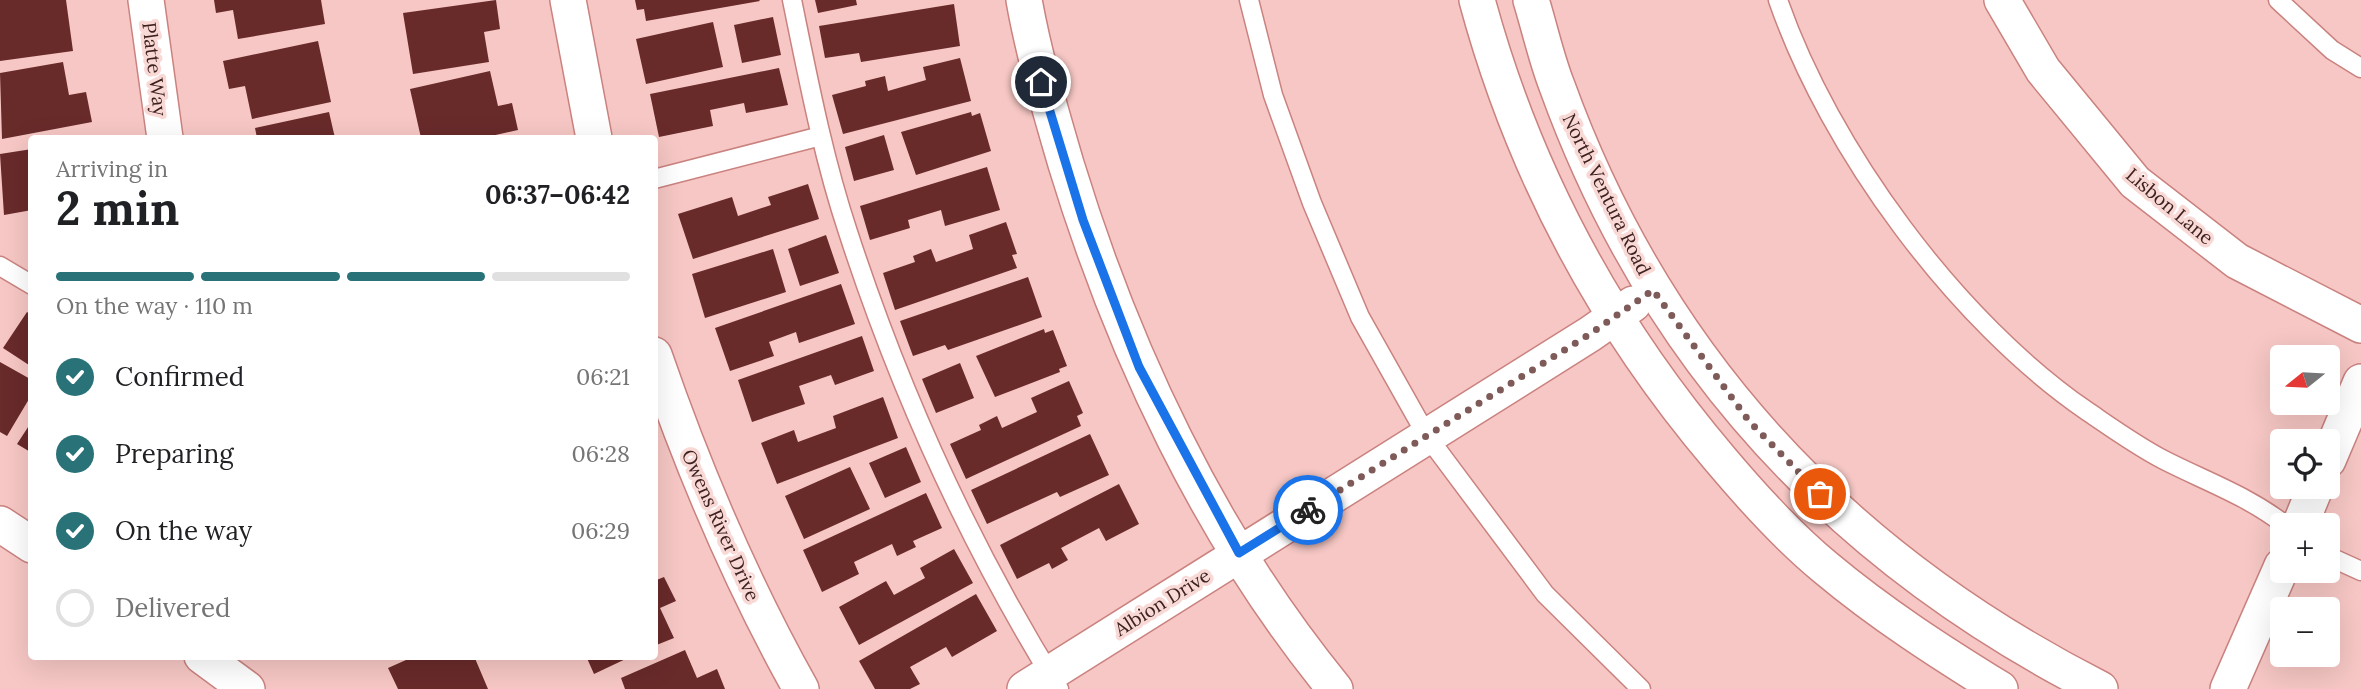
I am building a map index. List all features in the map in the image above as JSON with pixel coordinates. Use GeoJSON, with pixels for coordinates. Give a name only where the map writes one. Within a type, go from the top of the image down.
{"type":"FeatureCollection","features":[{"type":"Feature","properties":{"kind":"street","name":"Platte Way"},"geometry":{"type":"LineString","coordinates":[[146,0],[164,135]]}},
{"type":"Feature","properties":{"kind":"street"},"geometry":{"type":"LineString","coordinates":[[568,0],[593,135]]}},
{"type":"Feature","properties":{"kind":"street"},"geometry":{"type":"LineString","coordinates":[[1024,0],[1034,59],[1083,220],[1139,367],[1239,553],[1264,594],[1335,689]]}},
{"type":"Feature","properties":{"kind":"street"},"geometry":{"type":"LineString","coordinates":[[1477,0],[1523,139],[1579,258],[1614,317],[1686,419],[1750,494],[1825,567],[1915,636],[2000,689]]}},
{"type":"Feature","properties":{"kind":"street","name":"North Ventura Road"},"geometry":{"type":"LineString","coordinates":[[1531,0],[1556,86],[1602,193],[1653,290],[1749,421],[1799,475],[1882,550],[1967,612],[2049,663],[2100,689]]}},
{"type":"Feature","properties":{"kind":"street","name":"Lisbon Lane"},"geometry":{"type":"LineString","coordinates":[[2002,0],[2043,70],[2134,182],[2237,261],[2361,325]]}},
{"type":"Feature","properties":{"kind":"street","name":"Albion Drive"},"geometry":{"type":"LineString","coordinates":[[1044,684],[1239,553],[1653,290]]}},
{"type":"Feature","properties":{"kind":"street","name":"Owens River Drive"},"geometry":{"type":"LineString","coordinates":[[658,366],[697,474],[741,576],[801,689]]}},
{"type":"Feature","properties":{"kind":"street"},"geometry":{"type":"LineString","coordinates":[[2340,432],[2361,382]]}},
{"type":"Feature","properties":{"kind":"street"},"geometry":{"type":"LineString","coordinates":[[0,524],[28,542]]}},
{"type":"Feature","properties":{"kind":"street"},"geometry":{"type":"LineString","coordinates":[[2228,689],[2275,583]]}},
{"type":"Feature","properties":{"kind":"street"},"geometry":{"type":"LineString","coordinates":[[207,660],[247,689]]}},
{"type":"Feature","properties":{"kind":"lane"},"geometry":{"type":"LineString","coordinates":[[792,0],[821,136],[847,231],[905,392],[1044,684]]}},
{"type":"Feature","properties":{"kind":"lane"},"geometry":{"type":"LineString","coordinates":[[1249,0],[1273,95],[1312,203],[1360,317],[1427,436],[1545,594],[1641,689]]}},
{"type":"Feature","properties":{"kind":"lane"},"geometry":{"type":"LineString","coordinates":[[1778,0],[1792,40],[1843,142],[1915,245],[2005,343],[2085,409],[2162,458],[2261,506],[2270,513]]}},
{"type":"Feature","properties":{"kind":"lane"},"geometry":{"type":"LineString","coordinates":[[2278,0],[2332,50],[2361,68]]}},
{"type":"Feature","properties":{"kind":"lane"},"geometry":{"type":"LineString","coordinates":[[658,178],[821,136]]}},
{"type":"Feature","properties":{"kind":"lane"},"geometry":{"type":"LineString","coordinates":[[0,266],[28,283]]}},
{"type":"Feature","properties":{"kind":"lane"},"geometry":{"type":"LineString","coordinates":[[2340,561],[2361,571]]}},
{"type":"Feature","properties":{"kind":"building"},"geometry":{"type":"Polygon","coordinates":[[[0,0],[66,0],[73,51],[0,61],[0,0]]]}},
{"type":"Feature","properties":{"kind":"building"},"geometry":{"type":"Polygon","coordinates":[[[214,0],[321,0],[325,24],[238,39],[233,10],[216,13],[214,0]]]}},
{"type":"Feature","properties":{"kind":"building"},"geometry":{"type":"Polygon","coordinates":[[[496,0],[500,29],[484,32],[489,62],[413,74],[403,13],[496,0]]]}},
{"type":"Feature","properties":{"kind":"building"},"geometry":{"type":"Polygon","coordinates":[[[635,0],[760,1],[646,21],[644,9],[637,10],[635,0]]]}},
{"type":"Feature","properties":{"kind":"building"},"geometry":{"type":"Polygon","coordinates":[[[815,0],[856,0],[857,5],[818,13],[815,0]]]}},
{"type":"Feature","properties":{"kind":"building"},"geometry":{"type":"Polygon","coordinates":[[[954,4],[960,46],[861,62],[859,53],[825,58],[819,26],[954,4]]]}},
{"type":"Feature","properties":{"kind":"building"},"geometry":{"type":"Polygon","coordinates":[[[773,17],[781,55],[742,63],[734,25],[773,17]]]}},
{"type":"Feature","properties":{"kind":"building"},"geometry":{"type":"Polygon","coordinates":[[[713,22],[723,67],[646,84],[636,39],[713,22]]]}},
{"type":"Feature","properties":{"kind":"building"},"geometry":{"type":"Polygon","coordinates":[[[318,41],[331,102],[252,119],[245,86],[229,89],[223,61],[318,41]]]}},
{"type":"Feature","properties":{"kind":"building"},"geometry":{"type":"Polygon","coordinates":[[[960,58],[971,101],[843,134],[832,95],[866,86],[865,81],[885,76],[888,91],[926,80],[923,67],[960,58]]]}},
{"type":"Feature","properties":{"kind":"building"},"geometry":{"type":"Polygon","coordinates":[[[63,62],[69,95],[86,92],[92,122],[2,139],[0,73],[63,62]]]}},
{"type":"Feature","properties":{"kind":"building"},"geometry":{"type":"Polygon","coordinates":[[[779,68],[788,105],[746,113],[744,103],[710,110],[713,126],[659,137],[650,94],[779,68]]]}},
{"type":"Feature","properties":{"kind":"building"},"geometry":{"type":"Polygon","coordinates":[[[490,71],[498,106],[512,103],[518,130],[496,135],[420,135],[410,89],[490,71]]]}},
{"type":"Feature","properties":{"kind":"building"},"geometry":{"type":"Polygon","coordinates":[[[329,112],[334,135],[256,135],[255,128],[329,112]]]}},
{"type":"Feature","properties":{"kind":"building"},"geometry":{"type":"Polygon","coordinates":[[[971,112],[972,116],[980,113],[991,151],[916,175],[901,132],[971,112]]]}},
{"type":"Feature","properties":{"kind":"building"},"geometry":{"type":"Polygon","coordinates":[[[884,135],[894,170],[854,181],[845,147],[884,135]]]}},
{"type":"Feature","properties":{"kind":"building"},"geometry":{"type":"Polygon","coordinates":[[[28,150],[28,211],[4,215],[0,154],[28,150]]]}},
{"type":"Feature","properties":{"kind":"building"},"geometry":{"type":"Polygon","coordinates":[[[987,167],[1000,210],[945,226],[941,210],[908,220],[910,228],[870,240],[860,206],[987,167]]]}},
{"type":"Feature","properties":{"kind":"building"},"geometry":{"type":"Polygon","coordinates":[[[808,184],[819,219],[693,259],[678,214],[732,197],[738,216],[771,205],[768,197],[808,184]]]}},
{"type":"Feature","properties":{"kind":"building"},"geometry":{"type":"Polygon","coordinates":[[[1006,222],[1017,254],[1012,255],[1017,268],[895,310],[883,273],[915,262],[913,256],[931,249],[936,262],[973,249],[969,235],[1006,222]]]}},
{"type":"Feature","properties":{"kind":"building"},"geometry":{"type":"Polygon","coordinates":[[[826,235],[839,273],[800,286],[788,249],[826,235]]]}},
{"type":"Feature","properties":{"kind":"building"},"geometry":{"type":"Polygon","coordinates":[[[773,249],[786,292],[705,318],[692,274],[773,249]]]}},
{"type":"Feature","properties":{"kind":"building"},"geometry":{"type":"Polygon","coordinates":[[[1028,277],[1042,317],[948,350],[945,345],[913,356],[900,321],[1028,277]]]}},
{"type":"Feature","properties":{"kind":"building"},"geometry":{"type":"Polygon","coordinates":[[[841,284],[855,324],[799,343],[796,332],[769,342],[774,356],[730,371],[715,328],[841,284]]]}},
{"type":"Feature","properties":{"kind":"building"},"geometry":{"type":"Polygon","coordinates":[[[27,312],[28,313],[28,364],[3,348],[27,312]]]}},
{"type":"Feature","properties":{"kind":"building"},"geometry":{"type":"Polygon","coordinates":[[[1044,329],[1045,333],[1053,330],[1067,366],[1059,369],[1060,372],[995,397],[976,356],[1044,329]]]}},
{"type":"Feature","properties":{"kind":"building"},"geometry":{"type":"Polygon","coordinates":[[[862,336],[874,371],[835,385],[831,375],[799,386],[805,404],[752,422],[738,380],[862,336]]]}},
{"type":"Feature","properties":{"kind":"building"},"geometry":{"type":"Polygon","coordinates":[[[0,362],[28,378],[28,401],[7,436],[0,432],[0,362]]]}},
{"type":"Feature","properties":{"kind":"building"},"geometry":{"type":"Polygon","coordinates":[[[960,363],[974,398],[936,413],[922,379],[960,363]]]}},
{"type":"Feature","properties":{"kind":"building"},"geometry":{"type":"Polygon","coordinates":[[[1069,381],[1083,413],[1077,416],[1081,426],[966,479],[950,444],[981,430],[979,425],[997,416],[1002,428],[1037,412],[1031,398],[1069,381]]]}},
{"type":"Feature","properties":{"kind":"building"},"geometry":{"type":"Polygon","coordinates":[[[883,397],[898,438],[777,484],[761,443],[794,430],[798,442],[836,428],[833,416],[883,397]]]}},
{"type":"Feature","properties":{"kind":"building"},"geometry":{"type":"Polygon","coordinates":[[[28,427],[28,451],[17,444],[28,427]]]}},
{"type":"Feature","properties":{"kind":"building"},"geometry":{"type":"Polygon","coordinates":[[[1090,434],[1109,475],[1060,497],[1057,492],[987,524],[971,490],[1090,434]]]}},
{"type":"Feature","properties":{"kind":"building"},"geometry":{"type":"Polygon","coordinates":[[[906,447],[921,482],[885,498],[869,463],[906,447]]]}},
{"type":"Feature","properties":{"kind":"building"},"geometry":{"type":"Polygon","coordinates":[[[850,467],[870,509],[804,539],[785,496],[850,467]]]}},
{"type":"Feature","properties":{"kind":"building"},"geometry":{"type":"Polygon","coordinates":[[[1119,484],[1139,524],[1106,541],[1099,528],[1061,548],[1068,560],[1052,569],[1049,563],[1017,579],[1000,545],[1119,484]]]}},
{"type":"Feature","properties":{"kind":"building"},"geometry":{"type":"Polygon","coordinates":[[[926,493],[942,528],[913,541],[916,547],[897,556],[892,544],[854,562],[859,574],[822,592],[803,550],[926,493]]]}},
{"type":"Feature","properties":{"kind":"building"},"geometry":{"type":"Polygon","coordinates":[[[954,549],[973,583],[859,645],[839,607],[886,581],[894,595],[925,578],[920,568],[954,549]]]}},
{"type":"Feature","properties":{"kind":"building"},"geometry":{"type":"Polygon","coordinates":[[[664,577],[676,601],[660,608],[674,638],[658,644],[658,579],[664,577]]]}},
{"type":"Feature","properties":{"kind":"building"},"geometry":{"type":"Polygon","coordinates":[[[976,594],[997,631],[952,657],[946,647],[910,667],[920,684],[910,689],[875,689],[859,661],[976,594]]]}},
{"type":"Feature","properties":{"kind":"building"},"geometry":{"type":"Polygon","coordinates":[[[685,650],[697,678],[717,669],[725,689],[625,689],[621,678],[685,650]]]}},
{"type":"Feature","properties":{"kind":"building"},"geometry":{"type":"Polygon","coordinates":[[[406,660],[476,660],[488,689],[398,689],[388,668],[406,660]]]}},
{"type":"Feature","properties":{"kind":"building"},"geometry":{"type":"Polygon","coordinates":[[[588,660],[624,660],[594,674],[588,660]]]}},
{"type":"Feature","properties":{"kind":"way so far"},"geometry":{"type":"LineString","coordinates":[[1308,510],[1590,334],[1653,290],[1671,319],[1749,421],[1820,494]]}},
{"type":"Feature","properties":{"kind":"route"},"geometry":{"type":"LineString","coordinates":[[1041,82],[1083,220],[1139,367],[1239,553],[1308,510]]}}]}
